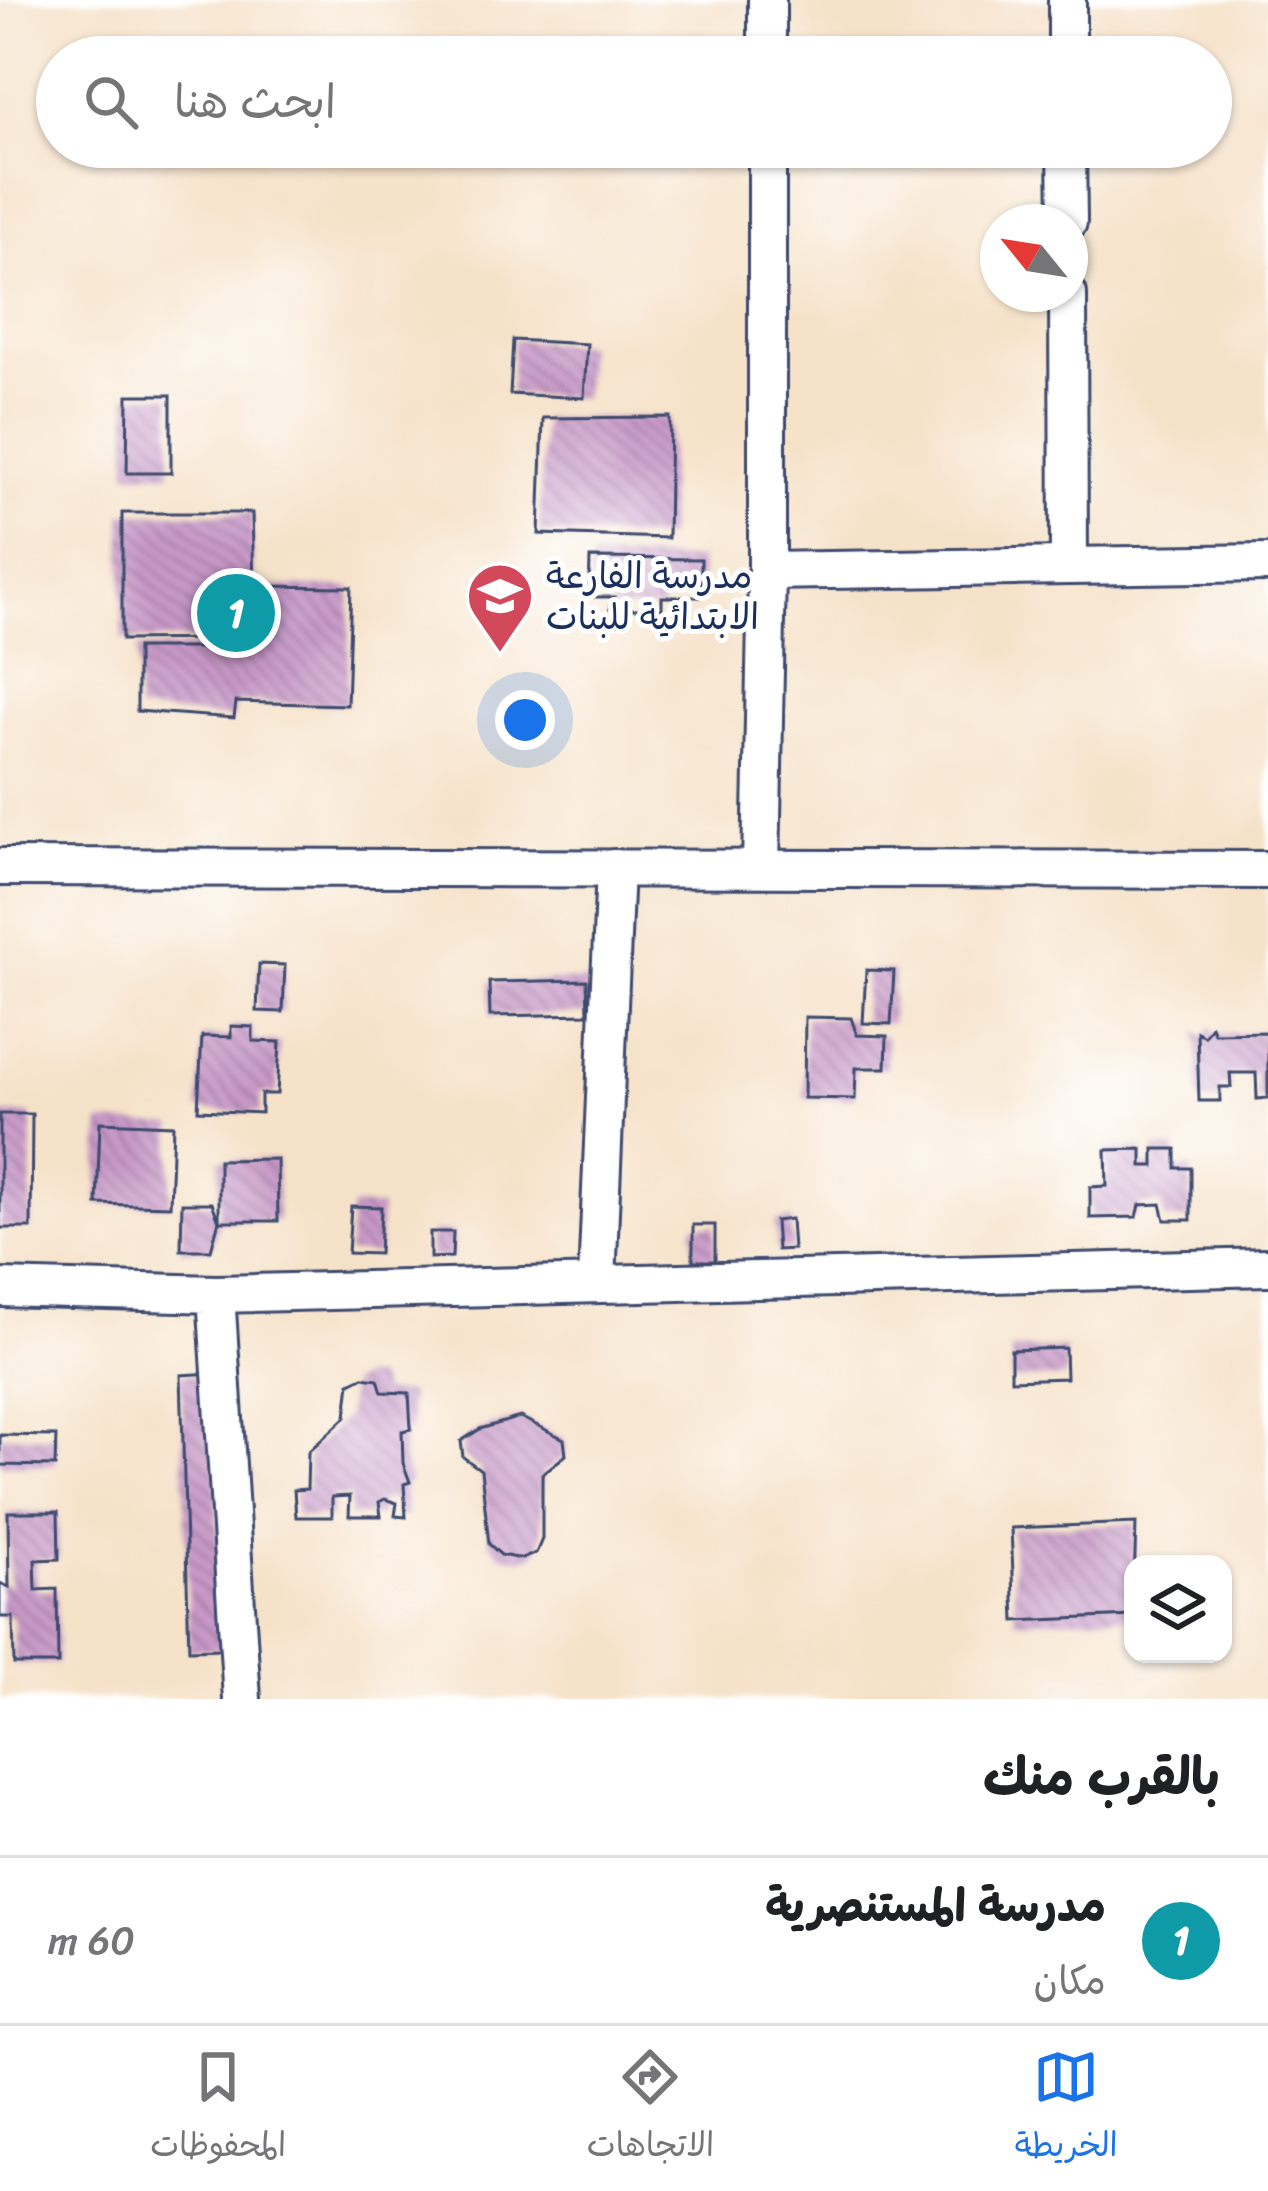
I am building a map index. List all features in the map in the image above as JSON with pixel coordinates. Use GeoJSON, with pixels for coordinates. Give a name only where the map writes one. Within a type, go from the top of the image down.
{"type":"FeatureCollection","features":[{"type":"Feature","properties":{"kind":"street"},"geometry":{"type":"LineString","coordinates":[[767,0],[767,36]]}},
{"type":"Feature","properties":{"kind":"street"},"geometry":{"type":"LineString","coordinates":[[1067,0],[1067,36]]}},
{"type":"Feature","properties":{"kind":"street"},"geometry":{"type":"LineString","coordinates":[[761,868],[767,168]]}},
{"type":"Feature","properties":{"kind":"street"},"geometry":{"type":"LineString","coordinates":[[1067,168],[1068,204]]}},
{"type":"Feature","properties":{"kind":"street"},"geometry":{"type":"LineString","coordinates":[[1068,312],[1069,566]]}},
{"type":"Feature","properties":{"kind":"street"},"geometry":{"type":"LineString","coordinates":[[767,571],[1268,563]]}},
{"type":"Feature","properties":{"kind":"street"},"geometry":{"type":"LineString","coordinates":[[0,867],[1268,870]]}},
{"type":"Feature","properties":{"kind":"street"},"geometry":{"type":"LineString","coordinates":[[597,1281],[615,868]]}},
{"type":"Feature","properties":{"kind":"street"},"geometry":{"type":"LineString","coordinates":[[0,1288],[216,1294],[1268,1267]]}},
{"type":"Feature","properties":{"kind":"street"},"geometry":{"type":"LineString","coordinates":[[216,1294],[242,1699]]}},
{"type":"Feature","properties":{"kind":"building"},"geometry":{"type":"Polygon","coordinates":[[[513,340],[587,344],[584,398],[510,394],[513,340]]]}},
{"type":"Feature","properties":{"kind":"building"},"geometry":{"type":"Polygon","coordinates":[[[128,395],[171,395],[171,473],[127,473],[128,395]]]}},
{"type":"Feature","properties":{"kind":"building"},"geometry":{"type":"Polygon","coordinates":[[[670,417],[668,538],[539,534],[543,418],[670,417]]]}},
{"type":"Feature","properties":{"kind":"building"},"geometry":{"type":"Polygon","coordinates":[[[122,513],[252,513],[254,586],[351,587],[347,705],[236,702],[234,718],[137,711],[137,648],[225,648],[225,639],[122,640],[122,513]]]}},
{"type":"Feature","properties":{"kind":"building"},"geometry":{"type":"Polygon","coordinates":[[[590,558],[701,559],[701,597],[662,597],[662,609],[610,609],[614,597],[589,597],[590,558]]]}},
{"type":"Feature","properties":{"kind":"building"},"geometry":{"type":"Polygon","coordinates":[[[259,964],[285,965],[283,1012],[257,1011],[259,964]]]}},
{"type":"Feature","properties":{"kind":"building"},"geometry":{"type":"Polygon","coordinates":[[[866,970],[894,971],[891,1024],[863,1023],[866,970]]]}},
{"type":"Feature","properties":{"kind":"building"},"geometry":{"type":"Polygon","coordinates":[[[587,980],[588,1014],[490,1016],[489,982],[587,980]]]}},
{"type":"Feature","properties":{"kind":"building"},"geometry":{"type":"Polygon","coordinates":[[[805,1017],[851,1018],[857,1035],[887,1036],[886,1068],[856,1068],[855,1099],[804,1098],[805,1017]]]}},
{"type":"Feature","properties":{"kind":"building"},"geometry":{"type":"Polygon","coordinates":[[[231,1026],[253,1027],[253,1041],[280,1042],[277,1094],[261,1094],[261,1113],[198,1110],[202,1036],[231,1037],[231,1026]]]}},
{"type":"Feature","properties":{"kind":"building"},"geometry":{"type":"Polygon","coordinates":[[[1211,1026],[1214,1033],[1268,1032],[1268,1098],[1257,1099],[1256,1073],[1230,1073],[1231,1087],[1220,1087],[1220,1101],[1199,1101],[1197,1032],[1204,1036],[1211,1026]]]}},
{"type":"Feature","properties":{"kind":"building"},"geometry":{"type":"Polygon","coordinates":[[[0,1114],[32,1114],[31,1228],[0,1228],[0,1114]]]}},
{"type":"Feature","properties":{"kind":"building"},"geometry":{"type":"Polygon","coordinates":[[[100,1122],[173,1125],[170,1206],[97,1204],[100,1122]]]}},
{"type":"Feature","properties":{"kind":"building"},"geometry":{"type":"Polygon","coordinates":[[[1142,1149],[1142,1166],[1154,1166],[1154,1149],[1176,1149],[1176,1168],[1191,1168],[1191,1220],[1165,1220],[1161,1204],[1140,1205],[1137,1217],[1090,1218],[1090,1187],[1107,1186],[1106,1150],[1142,1149]]]}},
{"type":"Feature","properties":{"kind":"building"},"geometry":{"type":"Polygon","coordinates":[[[277,1159],[278,1221],[219,1221],[219,1160],[277,1159]]]}},
{"type":"Feature","properties":{"kind":"building"},"geometry":{"type":"Polygon","coordinates":[[[182,1203],[212,1203],[219,1221],[211,1250],[181,1250],[182,1203]]]}},
{"type":"Feature","properties":{"kind":"building"},"geometry":{"type":"Polygon","coordinates":[[[351,1206],[381,1207],[379,1254],[348,1253],[351,1206]]]}},
{"type":"Feature","properties":{"kind":"building"},"geometry":{"type":"Polygon","coordinates":[[[791,1219],[793,1249],[777,1250],[775,1221],[791,1219]]]}},
{"type":"Feature","properties":{"kind":"building"},"geometry":{"type":"Polygon","coordinates":[[[693,1225],[715,1225],[715,1261],[693,1261],[693,1225]]]}},
{"type":"Feature","properties":{"kind":"building"},"geometry":{"type":"Polygon","coordinates":[[[430,1232],[453,1232],[452,1257],[430,1258],[430,1232]]]}},
{"type":"Feature","properties":{"kind":"building"},"geometry":{"type":"Polygon","coordinates":[[[1065,1348],[1066,1378],[1011,1380],[1011,1350],[1065,1348]]]}},
{"type":"Feature","properties":{"kind":"building"},"geometry":{"type":"Polygon","coordinates":[[[213,1373],[222,1649],[189,1650],[181,1375],[213,1373]]]}},
{"type":"Feature","properties":{"kind":"building"},"geometry":{"type":"Polygon","coordinates":[[[363,1377],[378,1379],[382,1392],[409,1393],[411,1429],[402,1431],[403,1463],[410,1482],[404,1484],[406,1517],[395,1516],[397,1503],[385,1499],[379,1502],[381,1516],[349,1516],[350,1496],[332,1497],[332,1517],[296,1517],[294,1490],[307,1489],[308,1452],[346,1417],[350,1383],[363,1377]]]}},
{"type":"Feature","properties":{"kind":"building"},"geometry":{"type":"Polygon","coordinates":[[[520,1417],[564,1439],[566,1455],[542,1474],[542,1539],[536,1553],[522,1559],[501,1555],[489,1544],[481,1470],[463,1457],[461,1441],[480,1429],[520,1417]]]}},
{"type":"Feature","properties":{"kind":"building"},"geometry":{"type":"Polygon","coordinates":[[[0,1435],[56,1436],[55,1466],[0,1465],[0,1435]]]}},
{"type":"Feature","properties":{"kind":"building"},"geometry":{"type":"Polygon","coordinates":[[[8,1512],[58,1512],[59,1559],[35,1560],[36,1590],[57,1589],[58,1664],[14,1664],[13,1617],[0,1617],[0,1583],[9,1587],[8,1512]]]}},
{"type":"Feature","properties":{"kind":"building"},"geometry":{"type":"Polygon","coordinates":[[[1136,1523],[1135,1555],[1124,1555],[1124,1616],[1015,1621],[1011,1528],[1136,1523]]]}},
{"type":"Feature","properties":{"kind":"place","name":"مدرسة المستنصرية"},"geometry":{"type":"Point","coordinates":[236,613]}},
{"type":"Feature","properties":{"kind":"place","name":"مدرسة الفارعة الابتدائية للبنات"},"geometry":{"type":"Point","coordinates":[500,655]}}]}
